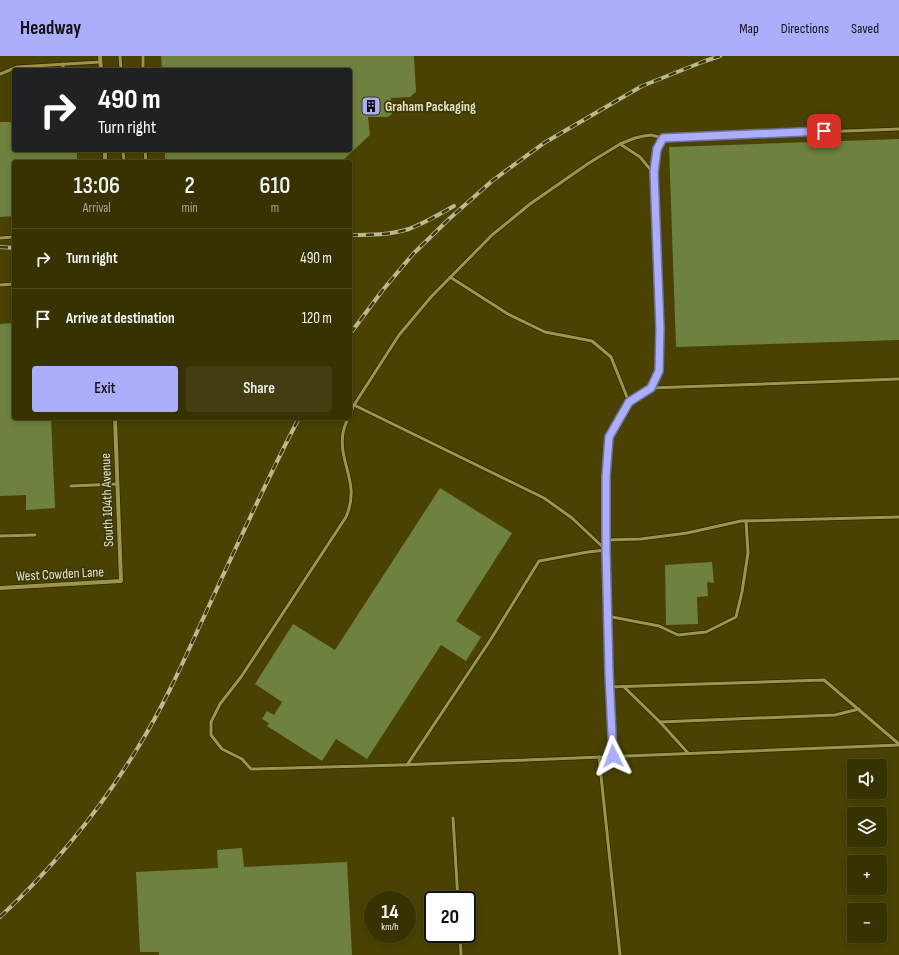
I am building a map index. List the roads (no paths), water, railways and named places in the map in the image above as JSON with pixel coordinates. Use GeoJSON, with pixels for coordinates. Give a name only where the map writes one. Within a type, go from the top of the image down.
{"type":"FeatureCollection","features":[{"type":"Feature","properties":{"kind":"street"},"geometry":{"type":"LineString","coordinates":[[100,56],[101,68]]}},
{"type":"Feature","properties":{"kind":"street","name":"South 104th Avenue"},"geometry":{"type":"LineString","coordinates":[[115,420],[121,581]]}},
{"type":"Feature","properties":{"kind":"street","name":"West Cowden Lane"},"geometry":{"type":"LineString","coordinates":[[0,588],[121,581]]}},
{"type":"Feature","properties":{"kind":"lane"},"geometry":{"type":"LineString","coordinates":[[120,56],[121,68]]}},
{"type":"Feature","properties":{"kind":"lane"},"geometry":{"type":"LineString","coordinates":[[143,56],[143,68]]}},
{"type":"Feature","properties":{"kind":"lane"},"geometry":{"type":"LineString","coordinates":[[15,68],[100,62]]}},
{"type":"Feature","properties":{"kind":"lane"},"geometry":{"type":"LineString","coordinates":[[0,74],[12,69]]}},
{"type":"Feature","properties":{"kind":"lane"},"geometry":{"type":"LineString","coordinates":[[352,410],[399,335],[431,297],[492,235],[530,204],[589,163],[620,144],[635,138],[651,135],[663,138],[899,129]]}},
{"type":"Feature","properties":{"kind":"lane"},"geometry":{"type":"LineString","coordinates":[[651,388],[659,371],[660,329],[654,175],[657,149],[663,138]]}},
{"type":"Feature","properties":{"kind":"lane"},"geometry":{"type":"LineString","coordinates":[[620,144],[640,157],[654,175]]}},
{"type":"Feature","properties":{"kind":"lane"},"geometry":{"type":"LineString","coordinates":[[0,238],[12,237]]}},
{"type":"Feature","properties":{"kind":"lane"},"geometry":{"type":"LineString","coordinates":[[450,277],[508,314],[545,332],[592,341],[611,357],[629,402]]}},
{"type":"Feature","properties":{"kind":"lane"},"geometry":{"type":"LineString","coordinates":[[0,285],[12,284]]}},
{"type":"Feature","properties":{"kind":"lane"},"geometry":{"type":"LineString","coordinates":[[613,756],[607,616],[606,476],[609,437],[629,402],[651,388],[899,379]]}},
{"type":"Feature","properties":{"kind":"lane"},"geometry":{"type":"LineString","coordinates":[[354,405],[544,498],[572,518],[606,550]]}},
{"type":"Feature","properties":{"kind":"lane"},"geometry":{"type":"LineString","coordinates":[[347,420],[342,438],[351,490],[351,501],[348,513],[241,677],[220,704],[211,722],[211,735],[222,748],[242,759],[251,769],[407,765],[688,752],[899,745]]}},
{"type":"Feature","properties":{"kind":"lane"},"geometry":{"type":"LineString","coordinates":[[71,486],[117,484]]}},
{"type":"Feature","properties":{"kind":"lane"},"geometry":{"type":"LineString","coordinates":[[606,540],[641,539],[687,533],[746,521],[899,517]]}},
{"type":"Feature","properties":{"kind":"lane"},"geometry":{"type":"LineString","coordinates":[[607,616],[658,626],[678,635],[706,632],[736,617],[742,592],[748,553],[746,521]]}},
{"type":"Feature","properties":{"kind":"lane"},"geometry":{"type":"LineString","coordinates":[[0,536],[35,535]]}},
{"type":"Feature","properties":{"kind":"lane"},"geometry":{"type":"LineString","coordinates":[[407,765],[491,639],[539,561],[606,550]]}},
{"type":"Feature","properties":{"kind":"lane"},"geometry":{"type":"LineString","coordinates":[[609,687],[824,680],[899,745]]}},
{"type":"Feature","properties":{"kind":"lane"},"geometry":{"type":"LineString","coordinates":[[623,686],[688,752]]}},
{"type":"Feature","properties":{"kind":"lane"},"geometry":{"type":"LineString","coordinates":[[660,722],[835,715],[859,709]]}},
{"type":"Feature","properties":{"kind":"lane"},"geometry":{"type":"LineString","coordinates":[[599,757],[620,955]]}},
{"type":"Feature","properties":{"kind":"lane"},"geometry":{"type":"LineString","coordinates":[[453,818],[457,891]]}},
{"type":"Feature","properties":{"kind":"lane"},"geometry":{"type":"LineString","coordinates":[[460,943],[461,955]]}},
{"type":"Feature","properties":{"kind":"railway"},"geometry":{"type":"LineString","coordinates":[[352,331],[382,291],[413,254],[449,219],[492,181],[544,143],[642,86],[720,56]]}},
{"type":"Feature","properties":{"kind":"railway"},"geometry":{"type":"LineString","coordinates":[[352,235],[387,234],[402,231],[427,221],[454,206]]}},
{"type":"Feature","properties":{"kind":"railway"},"geometry":{"type":"LineString","coordinates":[[0,247],[12,248]]}},
{"type":"Feature","properties":{"kind":"railway"},"geometry":{"type":"LineString","coordinates":[[0,917],[57,859],[74,838],[107,795],[146,734],[179,671],[273,469],[298,420]]}},
{"type":"Feature","properties":{"kind":"place","name":"Graham Packaging"},"geometry":{"type":"Point","coordinates":[371,106]}}]}
